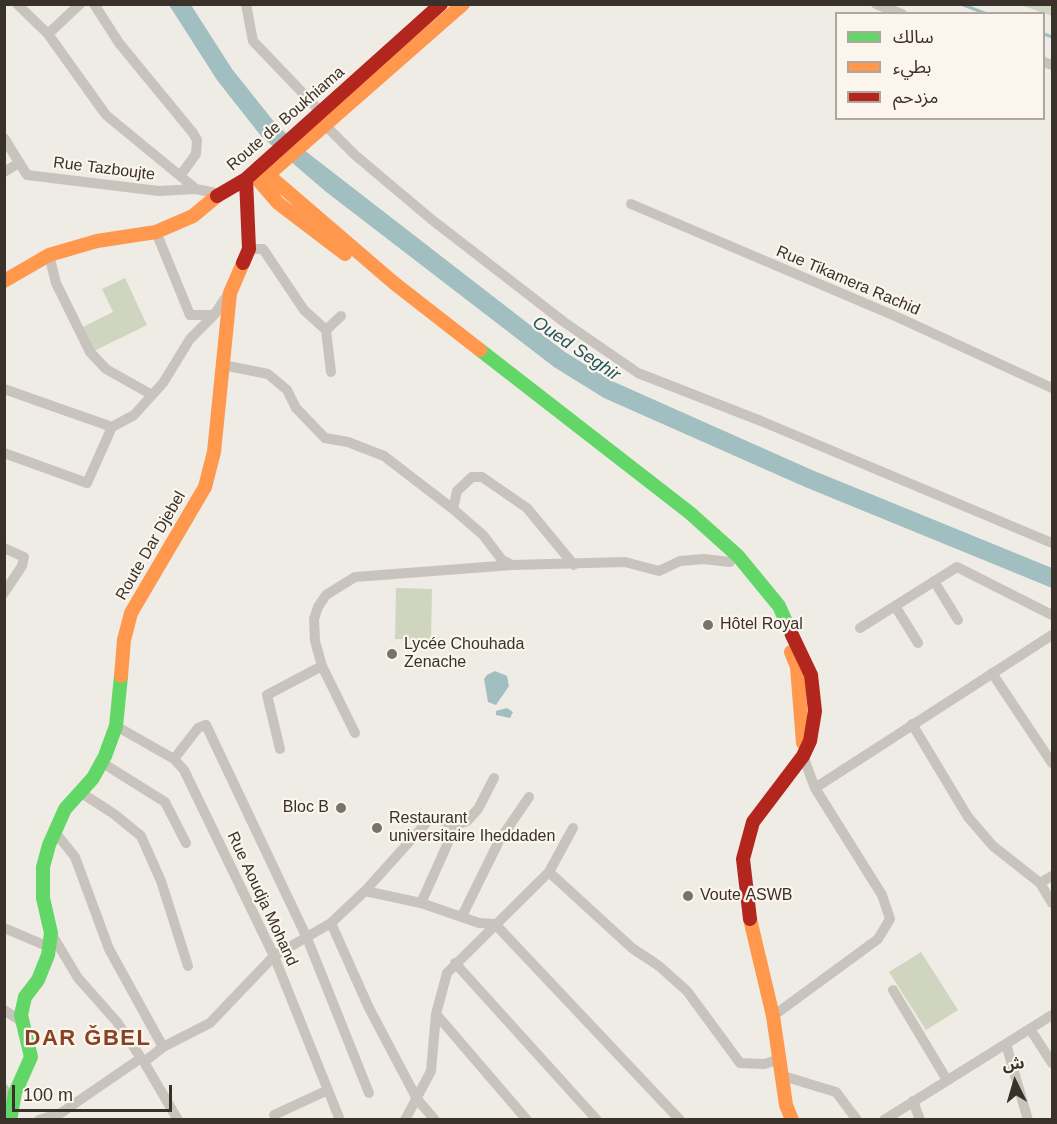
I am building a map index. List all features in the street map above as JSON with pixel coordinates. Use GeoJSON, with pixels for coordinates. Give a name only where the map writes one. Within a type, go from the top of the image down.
{"type":"FeatureCollection","features":[{"type":"Feature","properties":{"kind":"street"},"geometry":{"type":"LineString","coordinates":[[17,4],[48,34],[106,115],[196,189]]}},
{"type":"Feature","properties":{"kind":"street"},"geometry":{"type":"LineString","coordinates":[[48,34],[80,4]]}},
{"type":"Feature","properties":{"kind":"street"},"geometry":{"type":"LineString","coordinates":[[94,4],[119,43],[197,140],[196,154],[180,177]]}},
{"type":"Feature","properties":{"kind":"street"},"geometry":{"type":"LineString","coordinates":[[246,4],[253,40],[319,121],[431,219],[564,322],[638,373],[760,421],[1053,543]]}},
{"type":"Feature","properties":{"kind":"street","name":"Route de Boukhiama"},"geometry":{"type":"LineString","coordinates":[[319,121],[441,4]]}},
{"type":"Feature","properties":{"kind":"street","name":"Route de Boukhiama"},"geometry":{"type":"LineString","coordinates":[[4,280],[49,255],[97,241],[156,232],[193,216],[220,194],[261,172],[319,121],[463,4]]}},
{"type":"Feature","properties":{"kind":"street"},"geometry":{"type":"LineString","coordinates":[[876,4],[897,12]]}},
{"type":"Feature","properties":{"kind":"street","name":"Rue Tazboujte"},"geometry":{"type":"LineString","coordinates":[[4,138],[27,175],[159,191],[196,189],[220,194]]}},
{"type":"Feature","properties":{"kind":"street"},"geometry":{"type":"LineString","coordinates":[[4,172],[19,163]]}},
{"type":"Feature","properties":{"kind":"street"},"geometry":{"type":"LineString","coordinates":[[261,172],[394,283],[563,412],[690,513],[738,556],[779,606],[811,675],[815,711],[810,741],[803,756],[753,822],[744,859],[748,909],[773,1016],[786,1105],[792,1119]]}},
{"type":"Feature","properties":{"kind":"street"},"geometry":{"type":"LineString","coordinates":[[261,172],[278,203],[519,395],[698,530],[730,562],[775,615],[797,667],[803,756],[815,788],[882,896],[890,920],[878,939],[773,1016]]}},
{"type":"Feature","properties":{"kind":"street","name":"Route Dar Djebel"},"geometry":{"type":"LineString","coordinates":[[50,940],[43,898],[43,867],[64,809],[93,778],[116,726],[124,640],[131,614],[205,487],[214,452],[230,293],[249,249],[261,172]]}},
{"type":"Feature","properties":{"kind":"street","name":"Rue Tikamera Rachid"},"geometry":{"type":"LineString","coordinates":[[631,204],[895,316],[1053,388]]}},
{"type":"Feature","properties":{"kind":"street"},"geometry":{"type":"LineString","coordinates":[[156,232],[190,315],[214,315]]}},
{"type":"Feature","properties":{"kind":"street"},"geometry":{"type":"LineString","coordinates":[[249,249],[263,249],[304,309],[326,330],[331,372]]}},
{"type":"Feature","properties":{"kind":"street"},"geometry":{"type":"LineString","coordinates":[[49,255],[56,283],[90,352],[106,369],[152,395]]}},
{"type":"Feature","properties":{"kind":"street"},"geometry":{"type":"LineString","coordinates":[[4,453],[87,483],[112,427],[134,416],[152,395],[190,339],[214,315],[230,293]]}},
{"type":"Feature","properties":{"kind":"street"},"geometry":{"type":"LineString","coordinates":[[326,330],[341,316]]}},
{"type":"Feature","properties":{"kind":"street"},"geometry":{"type":"LineString","coordinates":[[222,365],[268,374],[286,390],[296,408],[325,438],[348,442],[384,456],[453,509],[483,536],[502,560],[512,566]]}},
{"type":"Feature","properties":{"kind":"street"},"geometry":{"type":"LineString","coordinates":[[4,389],[112,427]]}},
{"type":"Feature","properties":{"kind":"street"},"geometry":{"type":"LineString","coordinates":[[453,509],[457,491],[472,477],[482,477],[527,508],[574,565]]}},
{"type":"Feature","properties":{"kind":"street"},"geometry":{"type":"LineString","coordinates":[[4,548],[24,557],[22,566],[4,593]]}},
{"type":"Feature","properties":{"kind":"street"},"geometry":{"type":"LineString","coordinates":[[355,733],[322,666],[315,641],[314,619],[326,595],[355,577],[512,566],[625,562],[659,571],[680,561],[704,559],[730,562]]}},
{"type":"Feature","properties":{"kind":"street"},"geometry":{"type":"LineString","coordinates":[[860,628],[957,567],[1053,615]]}},
{"type":"Feature","properties":{"kind":"street"},"geometry":{"type":"LineString","coordinates":[[934,582],[958,620]]}},
{"type":"Feature","properties":{"kind":"street"},"geometry":{"type":"LineString","coordinates":[[895,606],[918,643]]}},
{"type":"Feature","properties":{"kind":"street"},"geometry":{"type":"LineString","coordinates":[[815,788],[1053,635]]}},
{"type":"Feature","properties":{"kind":"street"},"geometry":{"type":"LineString","coordinates":[[280,749],[267,695],[322,666]]}},
{"type":"Feature","properties":{"kind":"street"},"geometry":{"type":"LineString","coordinates":[[992,673],[1053,763]]}},
{"type":"Feature","properties":{"kind":"street"},"geometry":{"type":"LineString","coordinates":[[912,724],[968,817],[993,846],[1040,883],[1053,903]]}},
{"type":"Feature","properties":{"kind":"street"},"geometry":{"type":"LineString","coordinates":[[174,759],[198,728],[206,725],[307,938],[369,1093]]}},
{"type":"Feature","properties":{"kind":"street","name":"Rue Aoudja Mohand"},"geometry":{"type":"LineString","coordinates":[[116,726],[174,759],[184,770],[274,956],[340,1119]]}},
{"type":"Feature","properties":{"kind":"street"},"geometry":{"type":"LineString","coordinates":[[101,762],[165,802],[186,843]]}},
{"type":"Feature","properties":{"kind":"street"},"geometry":{"type":"LineString","coordinates":[[39,1119],[62,1116],[143,1060],[210,1023],[274,956],[331,923],[365,891],[428,821],[433,818],[456,825],[467,821],[478,809],[494,778]]}},
{"type":"Feature","properties":{"kind":"street"},"geometry":{"type":"LineString","coordinates":[[80,792],[114,814],[141,836],[161,881],[188,966]]}},
{"type":"Feature","properties":{"kind":"street"},"geometry":{"type":"LineString","coordinates":[[462,916],[499,841],[529,797]]}},
{"type":"Feature","properties":{"kind":"street"},"geometry":{"type":"LineString","coordinates":[[421,903],[456,825]]}},
{"type":"Feature","properties":{"kind":"street"},"geometry":{"type":"LineString","coordinates":[[405,1119],[431,1071],[436,1014],[444,983],[455,963],[549,872],[573,828]]}},
{"type":"Feature","properties":{"kind":"street"},"geometry":{"type":"LineString","coordinates":[[55,832],[75,857],[109,949],[164,1047]]}},
{"type":"Feature","properties":{"kind":"street"},"geometry":{"type":"LineString","coordinates":[[549,872],[632,948],[658,966],[687,991],[740,1063],[764,1064],[781,1059]]}},
{"type":"Feature","properties":{"kind":"street"},"geometry":{"type":"LineString","coordinates":[[1040,883],[1053,876]]}},
{"type":"Feature","properties":{"kind":"street"},"geometry":{"type":"LineString","coordinates":[[365,891],[421,903],[479,923],[495,924],[681,1119]]}},
{"type":"Feature","properties":{"kind":"street"},"geometry":{"type":"LineString","coordinates":[[331,923],[369,1008],[417,1099],[435,1119]]}},
{"type":"Feature","properties":{"kind":"street"},"geometry":{"type":"LineString","coordinates":[[4,928],[50,940],[78,978],[117,1022],[178,1119]]}},
{"type":"Feature","properties":{"kind":"street"},"geometry":{"type":"LineString","coordinates":[[11,1114],[15,1093],[31,1057],[21,1021],[25,997],[38,980],[50,940]]}},
{"type":"Feature","properties":{"kind":"street"},"geometry":{"type":"LineString","coordinates":[[455,963],[597,1119]]}},
{"type":"Feature","properties":{"kind":"street"},"geometry":{"type":"LineString","coordinates":[[893,990],[947,1080]]}},
{"type":"Feature","properties":{"kind":"street"},"geometry":{"type":"LineString","coordinates":[[4,1010],[21,1021]]}},
{"type":"Feature","properties":{"kind":"street"},"geometry":{"type":"LineString","coordinates":[[436,1014],[527,1119]]}},
{"type":"Feature","properties":{"kind":"street"},"geometry":{"type":"LineString","coordinates":[[884,1119],[1053,1015]]}},
{"type":"Feature","properties":{"kind":"street"},"geometry":{"type":"LineString","coordinates":[[1030,1029],[1053,1063]]}},
{"type":"Feature","properties":{"kind":"street"},"geometry":{"type":"LineString","coordinates":[[1006,1044],[1028,1119]]}},
{"type":"Feature","properties":{"kind":"street"},"geometry":{"type":"LineString","coordinates":[[783,1076],[836,1092],[857,1119]]}},
{"type":"Feature","properties":{"kind":"street"},"geometry":{"type":"LineString","coordinates":[[4,1089],[11,1114]]}},
{"type":"Feature","properties":{"kind":"street"},"geometry":{"type":"LineString","coordinates":[[274,1115],[328,1090]]}},
{"type":"Feature","properties":{"kind":"street"},"geometry":{"type":"LineString","coordinates":[[913,1101],[920,1119]]}},
{"type":"Feature","properties":{"kind":"green space"},"geometry":{"type":"Polygon","coordinates":[[[1021,5],[1052,5],[1052,16],[1021,5]]]}},
{"type":"Feature","properties":{"kind":"green space"},"geometry":{"type":"Polygon","coordinates":[[[125,278],[147,325],[94,351],[83,327],[113,312],[102,289],[125,278]]]}},
{"type":"Feature","properties":{"kind":"green space"},"geometry":{"type":"Polygon","coordinates":[[[396,588],[432,589],[431,640],[395,639],[396,588]]]}},
{"type":"Feature","properties":{"kind":"green space"},"geometry":{"type":"Polygon","coordinates":[[[921,952],[958,1010],[926,1030],[889,972],[921,952]]]}},
{"type":"Feature","properties":{"kind":"water"},"geometry":{"type":"Polygon","coordinates":[[[169,5],[191,5],[232,69],[275,123],[304,150],[565,352],[612,381],[812,470],[1052,568],[1052,588],[805,487],[604,398],[554,367],[325,191],[261,136],[217,80],[169,5]]]}},
{"type":"Feature","properties":{"kind":"water"},"geometry":{"type":"Polygon","coordinates":[[[495,671],[507,676],[509,686],[496,705],[488,702],[484,679],[495,671]]]}},
{"type":"Feature","properties":{"kind":"water"},"geometry":{"type":"Polygon","coordinates":[[[507,708],[513,712],[510,718],[496,715],[496,711],[507,708]]]}},
{"type":"Feature","properties":{"kind":"waterway"},"geometry":{"type":"LineString","coordinates":[[961,4],[982,12]]}},
{"type":"Feature","properties":{"kind":"waterway"},"geometry":{"type":"LineString","coordinates":[[1045,34],[1052,37]]}},
{"type":"Feature","properties":{"kind":"traffic: fast"},"geometry":{"type":"LineString","coordinates":[[480,350],[690,513],[738,556],[779,606],[792,635]]}},
{"type":"Feature","properties":{"kind":"traffic: fast"},"geometry":{"type":"LineString","coordinates":[[10,1120],[15,1093],[31,1057],[21,1015],[25,997],[38,980],[48,955],[51,933],[43,898],[43,867],[49,845],[65,809],[93,778],[105,756],[116,726],[121,676]]}},
{"type":"Feature","properties":{"kind":"traffic: slow"},"geometry":{"type":"LineString","coordinates":[[260,182],[463,4]]}},
{"type":"Feature","properties":{"kind":"traffic: slow"},"geometry":{"type":"LineString","coordinates":[[259,167],[394,283],[480,350]]}},
{"type":"Feature","properties":{"kind":"traffic: slow"},"geometry":{"type":"LineString","coordinates":[[253,174],[278,203],[345,254]]}},
{"type":"Feature","properties":{"kind":"traffic: slow"},"geometry":{"type":"LineString","coordinates":[[4,281],[49,255],[97,241],[156,232],[193,216],[217,196]]}},
{"type":"Feature","properties":{"kind":"traffic: slow"},"geometry":{"type":"LineString","coordinates":[[121,676],[124,640],[131,613],[205,487],[214,452],[230,293],[243,263]]}},
{"type":"Feature","properties":{"kind":"traffic: slow"},"geometry":{"type":"LineString","coordinates":[[791,652],[797,667],[803,743]]}},
{"type":"Feature","properties":{"kind":"traffic: slow"},"geometry":{"type":"LineString","coordinates":[[750,919],[773,1016],[786,1105],[792,1120]]}},
{"type":"Feature","properties":{"kind":"traffic: jam"},"geometry":{"type":"LineString","coordinates":[[217,196],[246,179],[441,4]]}},
{"type":"Feature","properties":{"kind":"traffic: jam"},"geometry":{"type":"LineString","coordinates":[[243,263],[249,249],[246,179]]}},
{"type":"Feature","properties":{"kind":"traffic: jam"},"geometry":{"type":"LineString","coordinates":[[750,919],[743,859],[753,822],[803,756],[810,741],[815,711],[811,675],[792,635]]}},
{"type":"Feature","properties":{"kind":"place","name":"Hôtel Royal"},"geometry":{"type":"Point","coordinates":[708,625]}},
{"type":"Feature","properties":{"kind":"place","name":"Lycée Chouhada Zenache"},"geometry":{"type":"Point","coordinates":[392,654]}},
{"type":"Feature","properties":{"kind":"place","name":"Bloc B"},"geometry":{"type":"Point","coordinates":[341,808]}},
{"type":"Feature","properties":{"kind":"place","name":"Restaurant universitaire Iheddaden"},"geometry":{"type":"Point","coordinates":[377,828]}},
{"type":"Feature","properties":{"kind":"place","name":"Voute ASWB"},"geometry":{"type":"Point","coordinates":[688,896]}},
{"type":"Feature","properties":{"kind":"district","name":"DAR ǦBEL"},"geometry":{"type":"Point","coordinates":[88,1039]}},
{"type":"Feature","properties":{"kind":"water label","name":"Oued Seghir"},"geometry":{"type":"Point","coordinates":[576,349]}}]}
